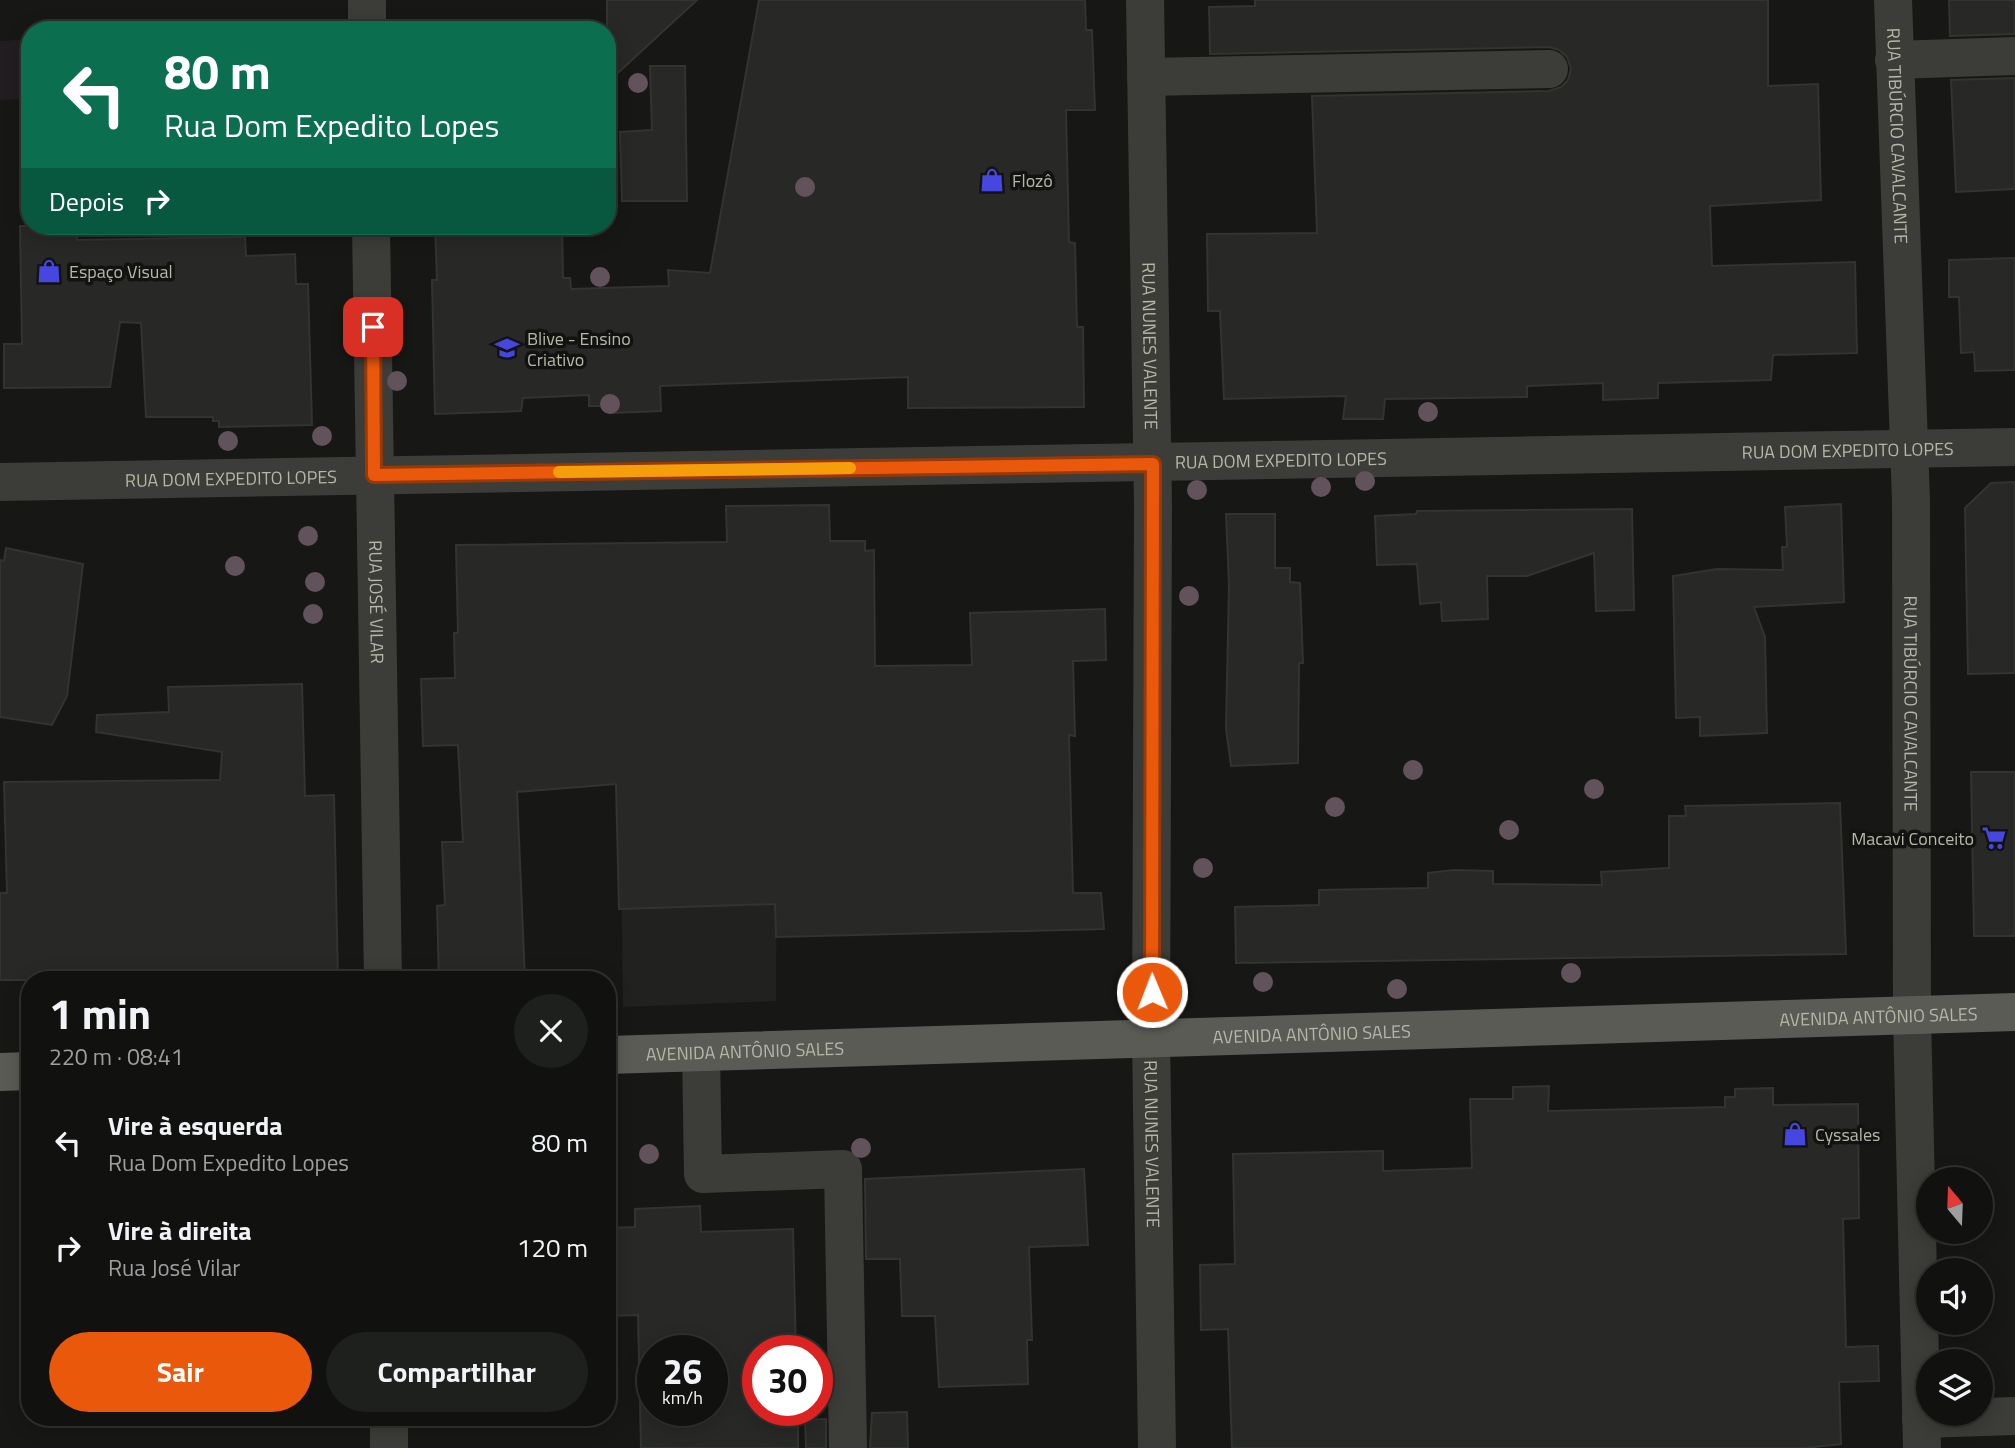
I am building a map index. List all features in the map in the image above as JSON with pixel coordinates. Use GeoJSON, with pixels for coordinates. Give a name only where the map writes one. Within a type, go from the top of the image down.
{"type":"FeatureCollection","features":[{"type":"Feature","properties":{"kind":"main road","name":"AVENIDA ANTÔNIO SALES"},"geometry":{"type":"LineString","coordinates":[[616,1055],[2015,1012]]}},
{"type":"Feature","properties":{"kind":"main road"},"geometry":{"type":"LineString","coordinates":[[0,1072],[21,1071]]}},
{"type":"Feature","properties":{"kind":"street"},"geometry":{"type":"LineString","coordinates":[[367,0],[367,21]]}},
{"type":"Feature","properties":{"kind":"street","name":"RUA NUNES VALENTE"},"geometry":{"type":"LineString","coordinates":[[1145,0],[1153,464],[1151,1037],[1157,1448]]}},
{"type":"Feature","properties":{"kind":"street","name":"RUA TIBÚRCIO CAVALCANTE"},"geometry":{"type":"LineString","coordinates":[[1893,0],[1909,450],[1912,1016],[1921,1434]]}},
{"type":"Feature","properties":{"kind":"street"},"geometry":{"type":"LineString","coordinates":[[1894,60],[2015,56]]}},
{"type":"Feature","properties":{"kind":"street"},"geometry":{"type":"LineString","coordinates":[[1146,77],[1549,69]]}},
{"type":"Feature","properties":{"kind":"street","name":"RUA JOSÉ VILAR"},"geometry":{"type":"LineString","coordinates":[[371,235],[383,971]]}},
{"type":"Feature","properties":{"kind":"street","name":"RUA DOM EXPEDITO LOPES"},"geometry":{"type":"LineString","coordinates":[[0,482],[2015,447]]}},
{"type":"Feature","properties":{"kind":"street"},"geometry":{"type":"LineString","coordinates":[[701,1052],[703,1174],[843,1169],[848,1448]]}},
{"type":"Feature","properties":{"kind":"street"},"geometry":{"type":"LineString","coordinates":[[1921,1434],[2015,1416]]}},
{"type":"Feature","properties":{"kind":"street"},"geometry":{"type":"LineString","coordinates":[[389,1426],[389,1448]]}},
{"type":"Feature","properties":{"kind":"shaded area"},"geometry":{"type":"Polygon","coordinates":[[[21,40],[21,99],[0,100],[0,41],[21,40]]]}},
{"type":"Feature","properties":{"kind":"shaded area"},"geometry":{"type":"Polygon","coordinates":[[[777,770],[776,1001],[623,1007],[620,777],[777,770]]]}},
{"type":"Feature","properties":{"kind":"building"},"geometry":{"type":"Polygon","coordinates":[[[607,0],[697,0],[616,75],[616,21],[607,21],[607,0]]]}},
{"type":"Feature","properties":{"kind":"building"},"geometry":{"type":"Polygon","coordinates":[[[759,0],[1085,0],[1086,30],[1092,30],[1095,110],[1066,110],[1069,242],[1075,243],[1077,327],[1083,327],[1084,407],[908,408],[908,377],[660,386],[661,411],[612,413],[611,406],[589,406],[589,395],[523,398],[521,411],[435,414],[432,280],[437,280],[435,235],[562,235],[563,278],[570,278],[571,289],[669,286],[668,270],[710,273],[759,0]]]}},
{"type":"Feature","properties":{"kind":"building"},"geometry":{"type":"Polygon","coordinates":[[[1255,0],[1768,0],[1768,86],[1818,84],[1821,200],[1710,206],[1712,266],[1855,262],[1857,353],[1773,355],[1771,380],[1658,383],[1658,398],[1603,400],[1603,383],[1527,386],[1527,397],[1385,399],[1383,419],[1343,419],[1346,396],[1224,399],[1220,311],[1208,311],[1207,234],[1317,233],[1312,96],[1549,91],[1561,87],[1568,80],[1571,69],[1567,57],[1559,50],[1549,47],[1210,54],[1209,7],[1255,6],[1255,0]]]}},
{"type":"Feature","properties":{"kind":"building"},"geometry":{"type":"Polygon","coordinates":[[[1949,0],[2015,0],[2015,34],[1950,36],[1949,0]]]}},
{"type":"Feature","properties":{"kind":"building"},"geometry":{"type":"Polygon","coordinates":[[[650,66],[685,66],[687,201],[622,201],[620,132],[652,130],[650,66]]]}},
{"type":"Feature","properties":{"kind":"building"},"geometry":{"type":"Polygon","coordinates":[[[2015,78],[2015,189],[1956,192],[1951,80],[2015,78]]]}},
{"type":"Feature","properties":{"kind":"building"},"geometry":{"type":"Polygon","coordinates":[[[20,226],[21,235],[77,235],[77,240],[245,237],[246,256],[295,254],[296,284],[308,284],[312,425],[219,427],[219,421],[213,421],[213,417],[146,417],[141,323],[120,322],[110,387],[4,388],[4,344],[22,344],[20,226]]]}},
{"type":"Feature","properties":{"kind":"building"},"geometry":{"type":"Polygon","coordinates":[[[2015,258],[2015,370],[1975,371],[1974,352],[1961,353],[1959,297],[1949,297],[1949,260],[2015,258]]]}},
{"type":"Feature","properties":{"kind":"building"},"geometry":{"type":"Polygon","coordinates":[[[2015,482],[2015,673],[1968,674],[1965,508],[1991,483],[2015,482]]]}},
{"type":"Feature","properties":{"kind":"building"},"geometry":{"type":"Polygon","coordinates":[[[1841,504],[1844,602],[1754,607],[1765,637],[1767,733],[1700,736],[1700,717],[1676,718],[1673,576],[1717,569],[1783,570],[1782,547],[1787,547],[1785,507],[1841,504]]]}},
{"type":"Feature","properties":{"kind":"building"},"geometry":{"type":"Polygon","coordinates":[[[829,505],[830,541],[865,541],[865,551],[874,550],[875,666],[972,665],[970,613],[1105,609],[1106,660],[1073,661],[1075,736],[1069,735],[1073,893],[1101,893],[1104,929],[776,937],[775,904],[619,909],[616,784],[517,792],[525,971],[439,971],[437,906],[445,905],[442,842],[463,842],[458,745],[423,746],[421,679],[455,678],[454,633],[458,633],[456,545],[727,542],[726,506],[829,505]]]}},
{"type":"Feature","properties":{"kind":"building"},"geometry":{"type":"Polygon","coordinates":[[[1632,509],[1634,610],[1596,611],[1594,553],[1527,576],[1487,576],[1488,619],[1442,621],[1441,602],[1420,604],[1417,564],[1377,565],[1375,516],[1416,514],[1417,511],[1632,509]]]}},
{"type":"Feature","properties":{"kind":"building"},"geometry":{"type":"Polygon","coordinates":[[[1226,514],[1275,514],[1275,568],[1290,568],[1290,582],[1300,583],[1303,663],[1299,663],[1298,763],[1231,766],[1226,728],[1229,585],[1226,514]]]}},
{"type":"Feature","properties":{"kind":"building"},"geometry":{"type":"Polygon","coordinates":[[[6,548],[83,564],[67,696],[52,725],[0,717],[0,560],[4,561],[6,548]]]}},
{"type":"Feature","properties":{"kind":"building"},"geometry":{"type":"Polygon","coordinates":[[[302,684],[305,796],[334,795],[338,971],[21,971],[21,980],[0,980],[0,893],[7,893],[4,782],[220,780],[222,752],[96,732],[97,715],[169,712],[168,687],[302,684]]]}},
{"type":"Feature","properties":{"kind":"building","name":"Macavi Conceito"},"geometry":{"type":"Polygon","coordinates":[[[1971,772],[2015,772],[2015,936],[1974,936],[1971,772]]]}},
{"type":"Feature","properties":{"kind":"building"},"geometry":{"type":"Polygon","coordinates":[[[1840,803],[1846,954],[1236,963],[1235,907],[1319,905],[1319,890],[1428,888],[1428,873],[1454,870],[1493,871],[1493,884],[1602,885],[1601,872],[1669,868],[1669,816],[1686,816],[1685,806],[1840,803]]]}},
{"type":"Feature","properties":{"kind":"building"},"geometry":{"type":"Polygon","coordinates":[[[1549,1086],[1548,1111],[1725,1107],[1725,1097],[1735,1097],[1735,1089],[1773,1088],[1773,1105],[1858,1104],[1859,1218],[1843,1219],[1846,1347],[1878,1346],[1879,1381],[1839,1382],[1841,1444],[1805,1448],[1232,1448],[1228,1329],[1201,1330],[1200,1265],[1235,1264],[1233,1154],[1383,1151],[1383,1171],[1472,1168],[1470,1099],[1513,1099],[1513,1087],[1549,1086]]]}},
{"type":"Feature","properties":{"kind":"building"},"geometry":{"type":"Polygon","coordinates":[[[1084,1169],[1088,1245],[1029,1247],[1032,1340],[1027,1340],[1028,1384],[939,1387],[935,1316],[902,1316],[900,1259],[866,1259],[865,1179],[1084,1169]]]}},
{"type":"Feature","properties":{"kind":"building"},"geometry":{"type":"Polygon","coordinates":[[[700,1206],[701,1232],[793,1229],[796,1335],[742,1335],[742,1426],[798,1426],[798,1448],[641,1448],[641,1426],[728,1426],[728,1335],[638,1335],[638,1315],[616,1316],[616,1228],[635,1227],[635,1209],[700,1206]]]}},
{"type":"Feature","properties":{"kind":"building"},"geometry":{"type":"Polygon","coordinates":[[[907,1412],[908,1448],[870,1448],[872,1413],[907,1412]]]}},
{"type":"Feature","properties":{"kind":"building"},"geometry":{"type":"Polygon","coordinates":[[[805,1426],[826,1426],[826,1448],[806,1448],[805,1426]]]}},
{"type":"Feature","properties":{"kind":"slow traffic"},"geometry":{"type":"LineString","coordinates":[[559,472],[850,468]]}},
{"type":"Feature","properties":{"kind":"place","name":"Flozô"},"geometry":{"type":"Point","coordinates":[992,180]}},
{"type":"Feature","properties":{"kind":"place","name":"Espaço Visual"},"geometry":{"type":"Point","coordinates":[49,271]}},
{"type":"Feature","properties":{"kind":"place","name":"Blive - Ensino Criativo"},"geometry":{"type":"Point","coordinates":[507,348]}},
{"type":"Feature","properties":{"kind":"place","name":"Macavi Conceito"},"geometry":{"type":"Point","coordinates":[1994,838]}},
{"type":"Feature","properties":{"kind":"place","name":"Cyssales"},"geometry":{"type":"Point","coordinates":[1795,1134]}},
{"type":"Feature","properties":{"kind":"route"},"geometry":{"type":"LineString","coordinates":[[373,327],[374,475],[1153,464],[1152,992]]}}]}
